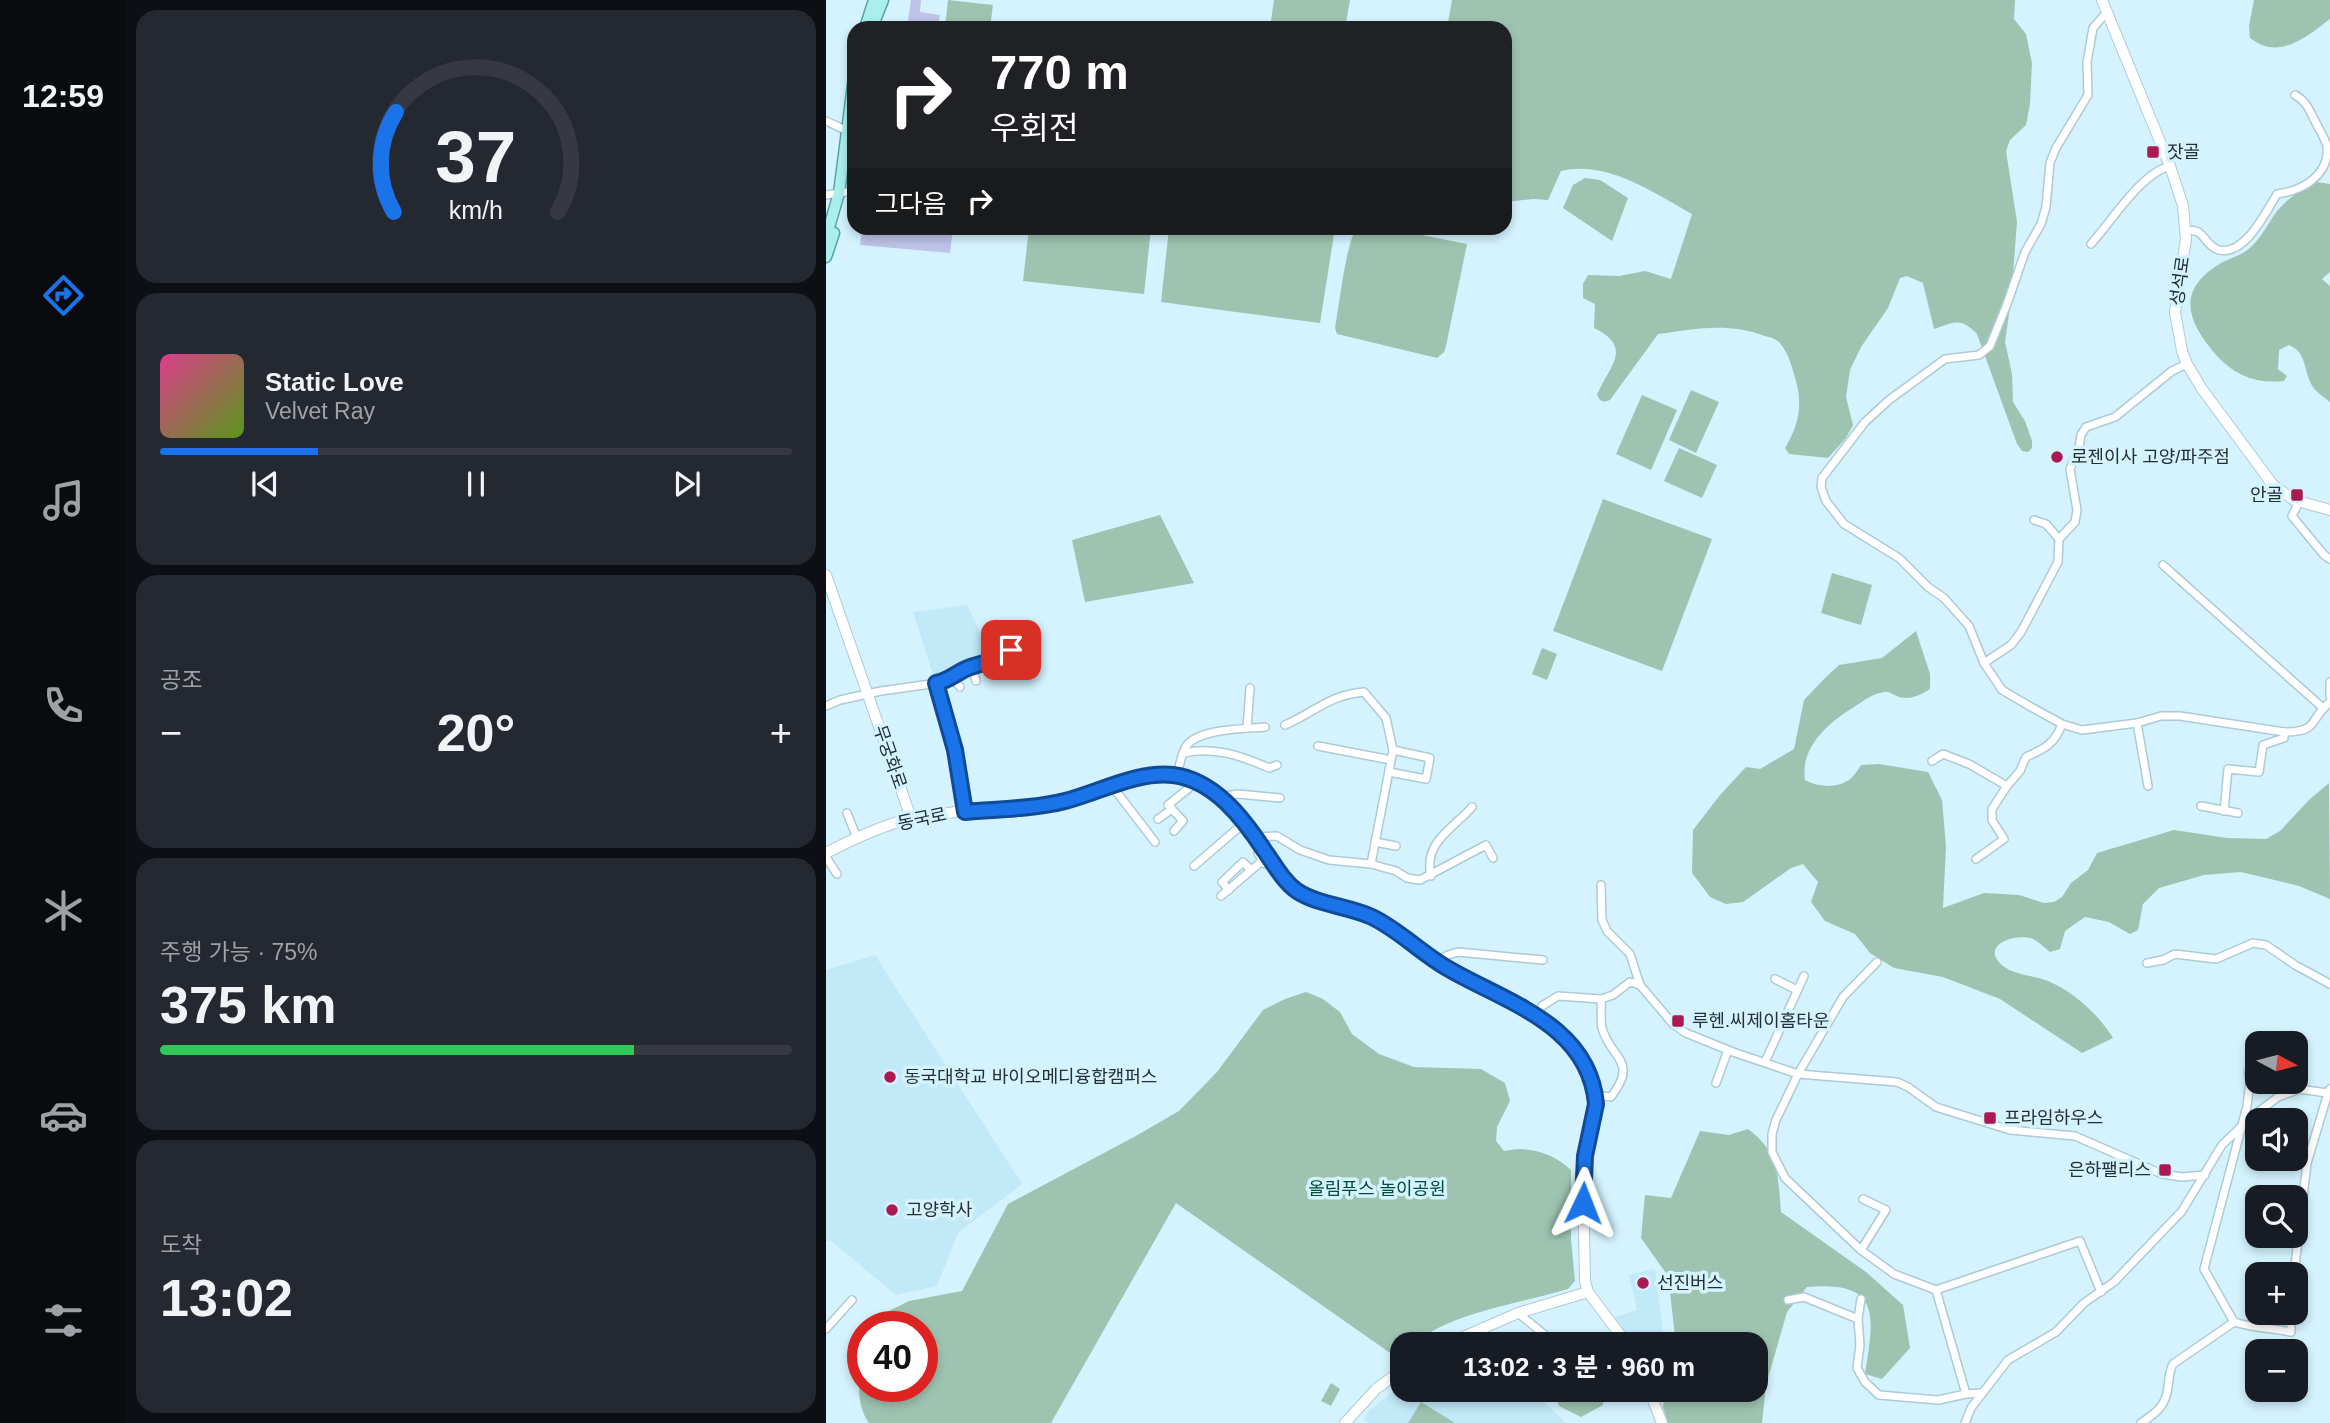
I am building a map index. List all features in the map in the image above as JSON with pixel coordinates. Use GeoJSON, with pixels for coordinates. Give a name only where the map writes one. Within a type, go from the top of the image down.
{"type":"FeatureCollection","features":[{"type":"Feature","properties":{"kind":"main road"},"geometry":{"type":"LineString","coordinates":[[867,21],[874,0]]}},
{"type":"Feature","properties":{"kind":"main road"},"geometry":{"type":"LineString","coordinates":[[875,21],[883,0]]}},
{"type":"Feature","properties":{"kind":"main road"},"geometry":{"type":"LineString","coordinates":[[826,257],[847,162]]}},
{"type":"Feature","properties":{"kind":"main road"},"geometry":{"type":"LineString","coordinates":[[826,238],[842,193]]}},
{"type":"Feature","properties":{"kind":"street","name":"성석로"},"geometry":{"type":"LineString","coordinates":[[2102,0],[2171,166],[2183,206],[2187,230],[2175,312],[2182,351],[2202,388],[2273,485],[2298,502],[2330,510]]}},
{"type":"Feature","properties":{"kind":"street"},"geometry":{"type":"LineString","coordinates":[[2107,12],[2093,28],[2087,62],[2088,95],[2050,163],[2046,207],[2041,224],[2025,252],[1990,346],[1979,355],[1945,359],[1889,400],[1865,422],[1822,478],[1821,487],[1826,501],[1844,524],[1899,558],[1955,609],[1969,626],[1984,663],[2003,690],[2062,724],[2082,730],[2137,723],[2161,716],[2179,716],[2299,732],[2312,727],[2323,708],[2330,702]]}},
{"type":"Feature","properties":{"kind":"street"},"geometry":{"type":"LineString","coordinates":[[2187,230],[2198,232],[2208,244],[2219,250],[2231,249],[2246,240],[2277,194],[2292,192],[2318,177],[2326,162],[2327,145],[2304,100],[2295,95]]}},
{"type":"Feature","properties":{"kind":"street"},"geometry":{"type":"LineString","coordinates":[[826,121],[847,130]]}},
{"type":"Feature","properties":{"kind":"street"},"geometry":{"type":"LineString","coordinates":[[2091,244],[2157,169],[2171,166]]}},
{"type":"Feature","properties":{"kind":"street"},"geometry":{"type":"LineString","coordinates":[[826,195],[842,193]]}},
{"type":"Feature","properties":{"kind":"street"},"geometry":{"type":"LineString","coordinates":[[1984,663],[2011,645],[2021,632],[2058,562],[2059,539],[2075,522],[2077,510],[2070,468],[2086,427],[2115,417],[2172,371],[2188,364]]}},
{"type":"Feature","properties":{"kind":"street"},"geometry":{"type":"LineString","coordinates":[[2298,502],[2292,516],[2330,559]]}},
{"type":"Feature","properties":{"kind":"street"},"geometry":{"type":"LineString","coordinates":[[2034,520],[2046,524],[2059,539]]}},
{"type":"Feature","properties":{"kind":"street"},"geometry":{"type":"LineString","coordinates":[[2163,565],[2323,708]]}},
{"type":"Feature","properties":{"kind":"street","name":"무궁화로"},"geometry":{"type":"LineString","coordinates":[[826,575],[911,818]]}},
{"type":"Feature","properties":{"kind":"street"},"geometry":{"type":"LineString","coordinates":[[826,706],[841,700],[895,689],[945,682],[972,667],[999,660],[1023,640],[1019,629],[1012,631]]}},
{"type":"Feature","properties":{"kind":"street"},"geometry":{"type":"LineString","coordinates":[[995,661],[999,671]]}},
{"type":"Feature","properties":{"kind":"street"},"geometry":{"type":"LineString","coordinates":[[972,667],[975,681]]}},
{"type":"Feature","properties":{"kind":"street"},"geometry":{"type":"LineString","coordinates":[[952,677],[960,687]]}},
{"type":"Feature","properties":{"kind":"street"},"geometry":{"type":"LineString","coordinates":[[2330,682],[2330,696]]}},
{"type":"Feature","properties":{"kind":"street"},"geometry":{"type":"LineString","coordinates":[[936,683],[955,750],[965,812]]}},
{"type":"Feature","properties":{"kind":"street"},"geometry":{"type":"LineString","coordinates":[[1247,729],[1250,688]]}},
{"type":"Feature","properties":{"kind":"street"},"geometry":{"type":"LineString","coordinates":[[1285,725],[1345,694],[1364,692],[1386,718],[1393,750],[1371,864]]}},
{"type":"Feature","properties":{"kind":"street"},"geometry":{"type":"LineString","coordinates":[[2137,723],[2148,786]]}},
{"type":"Feature","properties":{"kind":"street"},"geometry":{"type":"LineString","coordinates":[[1976,859],[2004,839],[1992,820],[1992,809],[2020,771],[2026,757],[2049,746],[2058,735],[2062,724]]}},
{"type":"Feature","properties":{"kind":"street"},"geometry":{"type":"LineString","coordinates":[[1177,776],[1184,753],[1192,740],[1223,730],[1265,727]]}},
{"type":"Feature","properties":{"kind":"street"},"geometry":{"type":"LineString","coordinates":[[2224,811],[2228,769],[2259,772],[2263,745],[2284,738],[2284,732]]}},
{"type":"Feature","properties":{"kind":"street"},"geometry":{"type":"LineString","coordinates":[[1318,746],[1391,760]]}},
{"type":"Feature","properties":{"kind":"street"},"geometry":{"type":"LineString","coordinates":[[1184,753],[1198,750],[1240,755],[1269,768],[1277,765]]}},
{"type":"Feature","properties":{"kind":"street"},"geometry":{"type":"LineString","coordinates":[[1389,772],[1426,779],[1430,758],[1393,750]]}},
{"type":"Feature","properties":{"kind":"street"},"geometry":{"type":"LineString","coordinates":[[1932,761],[1943,754],[1969,764],[2007,786]]}},
{"type":"Feature","properties":{"kind":"street","name":"동국로"},"geometry":{"type":"LineString","coordinates":[[826,855],[857,838],[911,818],[1064,801],[1136,778],[1177,776],[1208,788],[1244,823],[1284,880],[1298,892],[1315,900],[1371,916],[1384,923],[1437,962],[1538,1016],[1555,1028],[1578,1053],[1595,1095],[1595,1115],[1585,1156],[1583,1180],[1585,1281],[1588,1292]]}},
{"type":"Feature","properties":{"kind":"street"},"geometry":{"type":"LineString","coordinates":[[1174,831],[1183,821],[1168,805],[1189,788],[1191,780]]}},
{"type":"Feature","properties":{"kind":"street"},"geometry":{"type":"LineString","coordinates":[[1112,786],[1155,842]]}},
{"type":"Feature","properties":{"kind":"street"},"geometry":{"type":"LineString","coordinates":[[1218,797],[1238,794],[1280,798]]}},
{"type":"Feature","properties":{"kind":"street"},"geometry":{"type":"LineString","coordinates":[[2201,806],[2238,813]]}},
{"type":"Feature","properties":{"kind":"street"},"geometry":{"type":"LineString","coordinates":[[1431,876],[1429,866],[1433,846],[1445,831],[1463,818],[1472,807]]}},
{"type":"Feature","properties":{"kind":"street"},"geometry":{"type":"LineString","coordinates":[[1158,819],[1172,809]]}},
{"type":"Feature","properties":{"kind":"street"},"geometry":{"type":"LineString","coordinates":[[847,813],[857,838]]}},
{"type":"Feature","properties":{"kind":"street"},"geometry":{"type":"LineString","coordinates":[[1194,866],[1244,823]]}},
{"type":"Feature","properties":{"kind":"street"},"geometry":{"type":"LineString","coordinates":[[1274,865],[1265,864],[1258,853],[1258,841],[1277,836],[1300,850],[1329,860],[1371,864],[1396,871],[1407,878],[1420,880],[1486,845],[1493,858]]}},
{"type":"Feature","properties":{"kind":"street"},"geometry":{"type":"LineString","coordinates":[[1375,842],[1396,846]]}},
{"type":"Feature","properties":{"kind":"street"},"geometry":{"type":"LineString","coordinates":[[826,855],[836,874]]}},
{"type":"Feature","properties":{"kind":"street"},"geometry":{"type":"LineString","coordinates":[[1221,896],[1263,860]]}},
{"type":"Feature","properties":{"kind":"street"},"geometry":{"type":"LineString","coordinates":[[1601,885],[1602,920],[1607,931],[1630,954],[1640,985],[1673,1024],[1686,1033],[1798,1073],[1897,1082],[1936,1107],[2010,1130],[2075,1136],[2162,1174],[2182,1177],[2205,1175]]}},
{"type":"Feature","properties":{"kind":"street"},"geometry":{"type":"LineString","coordinates":[[2147,963],[2175,954],[2216,959],[2253,943],[2266,945],[2330,984]]}},
{"type":"Feature","properties":{"kind":"street"},"geometry":{"type":"LineString","coordinates":[[1437,962],[1458,952],[1543,960]]}},
{"type":"Feature","properties":{"kind":"street"},"geometry":{"type":"LineString","coordinates":[[1877,962],[1843,996],[1798,1073],[1776,1120],[1772,1134],[1772,1152],[1785,1178],[1861,1250],[1894,1274],[1936,1290],[2080,1241],[2101,1292]]}},
{"type":"Feature","properties":{"kind":"street"},"geometry":{"type":"LineString","coordinates":[[1765,1062],[1804,975]]}},
{"type":"Feature","properties":{"kind":"street"},"geometry":{"type":"LineString","coordinates":[[1775,979],[1797,990]]}},
{"type":"Feature","properties":{"kind":"street"},"geometry":{"type":"LineString","coordinates":[[1538,1016],[1542,1006],[1558,996],[1601,999],[1613,995],[1630,982],[1640,985]]}},
{"type":"Feature","properties":{"kind":"street"},"geometry":{"type":"LineString","coordinates":[[1595,1095],[1611,1097],[1622,1082],[1623,1062],[1602,1027],[1601,999]]}},
{"type":"Feature","properties":{"kind":"street"},"geometry":{"type":"LineString","coordinates":[[1716,1083],[1728,1050]]}},
{"type":"Feature","properties":{"kind":"street"},"geometry":{"type":"LineString","coordinates":[[1965,1423],[1971,1409],[2008,1360],[2048,1339],[2084,1303],[2114,1282],[2182,1211],[2222,1145],[2241,1126],[2287,1093],[2299,1088],[2329,1091],[2307,1163],[2295,1262]]}},
{"type":"Feature","properties":{"kind":"street"},"geometry":{"type":"LineString","coordinates":[[2248,1094],[2204,1269],[2234,1322],[2254,1328],[2291,1332],[2291,1325]]}},
{"type":"Feature","properties":{"kind":"street"},"geometry":{"type":"LineString","coordinates":[[1861,1250],[1886,1210],[1863,1199]]}},
{"type":"Feature","properties":{"kind":"street"},"geometry":{"type":"LineString","coordinates":[[1936,1290],[1966,1394]]}},
{"type":"Feature","properties":{"kind":"street"},"geometry":{"type":"LineString","coordinates":[[1472,1332],[1518,1313],[1588,1292],[1618,1332]]}},
{"type":"Feature","properties":{"kind":"street"},"geometry":{"type":"LineString","coordinates":[[1788,1300],[1804,1297],[1858,1319]]}},
{"type":"Feature","properties":{"kind":"street"},"geometry":{"type":"LineString","coordinates":[[1861,1299],[1857,1368],[1865,1382],[1879,1395],[1938,1400],[1982,1393]]}},
{"type":"Feature","properties":{"kind":"street"},"geometry":{"type":"LineString","coordinates":[[826,1329],[852,1300]]}},
{"type":"Feature","properties":{"kind":"street"},"geometry":{"type":"LineString","coordinates":[[1518,1313],[1541,1332]]}},
{"type":"Feature","properties":{"kind":"street"},"geometry":{"type":"LineString","coordinates":[[2141,1423],[2164,1404],[2169,1383],[2168,1373],[2172,1364],[2234,1322]]}},
{"type":"Feature","properties":{"kind":"street"},"geometry":{"type":"LineString","coordinates":[[1348,1422],[1376,1389],[1390,1379]]}},
{"type":"Feature","properties":{"kind":"street"},"geometry":{"type":"LineString","coordinates":[[1654,1402],[1662,1423]]}},
{"type":"Feature","properties":{"kind":"shaded area"},"geometry":{"type":"Polygon","coordinates":[[[911,0],[921,0],[920,12],[940,15],[939,21],[908,21],[911,0]]]}},
{"type":"Feature","properties":{"kind":"shaded area"},"geometry":{"type":"Polygon","coordinates":[[[861,235],[952,235],[950,253],[860,245],[861,235]]]}},
{"type":"Feature","properties":{"kind":"shaded area"},"geometry":{"type":"Polygon","coordinates":[[[967,605],[992,656],[964,662],[934,678],[913,612],[967,605]]]}},
{"type":"Feature","properties":{"kind":"shaded area","name":"동국대학교 바이오메디융합캠퍼스"},"geometry":{"type":"Polygon","coordinates":[[[875,955],[1022,1184],[958,1233],[937,1286],[896,1295],[830,1240],[826,1242],[826,970],[875,955]]]}},
{"type":"Feature","properties":{"kind":"shaded area"},"geometry":{"type":"Polygon","coordinates":[[[1655,1269],[1663,1332],[1625,1332],[1615,1317],[1637,1310],[1629,1275],[1655,1269]]]}},
{"type":"Feature","properties":{"kind":"shaded area"},"geometry":{"type":"Polygon","coordinates":[[[1390,1394],[1390,1402],[1544,1402],[1566,1423],[1369,1423],[1364,1419],[1369,1411],[1390,1394]]]}},
{"type":"Feature","properties":{"kind":"green space"},"geometry":{"type":"Polygon","coordinates":[[[948,0],[993,5],[991,21],[946,21],[948,0]]]}},
{"type":"Feature","properties":{"kind":"green space"},"geometry":{"type":"Polygon","coordinates":[[[1274,0],[1350,0],[1346,21],[1271,21],[1274,0]]]}},
{"type":"Feature","properties":{"kind":"green space"},"geometry":{"type":"Polygon","coordinates":[[[1452,0],[2015,0],[2014,19],[2026,34],[2032,63],[2026,125],[2010,140],[2006,151],[2017,222],[2005,342],[2012,374],[2013,402],[2025,421],[2032,448],[2028,452],[2022,451],[2017,444],[1977,334],[1957,322],[1934,329],[1923,283],[1907,276],[1900,278],[1888,308],[1861,347],[1850,370],[1846,397],[1853,425],[1846,438],[1828,458],[1789,454],[1785,448],[1798,416],[1796,381],[1788,356],[1779,342],[1751,332],[1712,328],[1658,334],[1610,400],[1600,400],[1597,395],[1612,367],[1616,351],[1606,335],[1594,328],[1595,304],[1583,298],[1583,284],[1588,275],[1619,276],[1645,271],[1671,279],[1692,214],[1630,180],[1596,170],[1561,171],[1548,200],[1512,201],[1512,21],[1448,21],[1452,0]]]}},
{"type":"Feature","properties":{"kind":"green space"},"geometry":{"type":"Polygon","coordinates":[[[2254,0],[2330,0],[2330,19],[2292,44],[2282,47],[2261,45],[2250,38],[2249,26],[2254,0]]]}},
{"type":"Feature","properties":{"kind":"green space"},"geometry":{"type":"Polygon","coordinates":[[[1585,178],[1600,180],[1628,198],[1612,241],[1563,208],[1573,185],[1585,178]]]}},
{"type":"Feature","properties":{"kind":"green space"},"geometry":{"type":"Polygon","coordinates":[[[2317,182],[2330,184],[2330,272],[2322,279],[2330,286],[2330,402],[2313,387],[2302,358],[2295,348],[2289,345],[2279,350],[2278,369],[2287,376],[2284,381],[2256,380],[2232,369],[2207,344],[2190,308],[2196,285],[2206,274],[2221,263],[2242,254],[2260,237],[2282,205],[2317,182]]]}},
{"type":"Feature","properties":{"kind":"green space"},"geometry":{"type":"Polygon","coordinates":[[[1028,235],[1150,235],[1144,294],[1023,281],[1028,235]]]}},
{"type":"Feature","properties":{"kind":"green space"},"geometry":{"type":"Polygon","coordinates":[[[1168,235],[1334,235],[1320,323],[1161,302],[1168,235]]]}},
{"type":"Feature","properties":{"kind":"green space"},"geometry":{"type":"Polygon","coordinates":[[[1353,235],[1422,235],[1467,244],[1446,346],[1437,358],[1337,334],[1335,328],[1353,235]]]}},
{"type":"Feature","properties":{"kind":"green space"},"geometry":{"type":"Polygon","coordinates":[[[1691,390],[1719,402],[1696,453],[1669,440],[1691,390]]]}},
{"type":"Feature","properties":{"kind":"green space"},"geometry":{"type":"Polygon","coordinates":[[[1642,395],[1677,410],[1651,470],[1616,454],[1642,395]]]}},
{"type":"Feature","properties":{"kind":"green space"},"geometry":{"type":"Polygon","coordinates":[[[1679,448],[1717,465],[1702,498],[1664,481],[1679,448]]]}},
{"type":"Feature","properties":{"kind":"green space"},"geometry":{"type":"Polygon","coordinates":[[[1603,499],[1712,539],[1662,671],[1553,631],[1603,499]]]}},
{"type":"Feature","properties":{"kind":"green space"},"geometry":{"type":"Polygon","coordinates":[[[1160,515],[1194,583],[1085,602],[1072,540],[1160,515]]]}},
{"type":"Feature","properties":{"kind":"green space"},"geometry":{"type":"Polygon","coordinates":[[[1832,573],[1872,585],[1861,625],[1821,613],[1832,573]]]}},
{"type":"Feature","properties":{"kind":"green space"},"geometry":{"type":"Polygon","coordinates":[[[1916,631],[1930,674],[1930,689],[1908,698],[1888,692],[1880,693],[1844,713],[1826,728],[1811,747],[1805,768],[1805,780],[1834,786],[1851,778],[1861,765],[1879,764],[1928,772],[1942,800],[1946,847],[1943,908],[1984,893],[2019,895],[2044,903],[2054,902],[2062,897],[2071,883],[2088,870],[2097,853],[2174,830],[2227,838],[2266,839],[2280,831],[2329,783],[2330,899],[2299,886],[2241,872],[2204,875],[2159,888],[2143,904],[2138,930],[2130,934],[2109,922],[2085,917],[2065,931],[2060,949],[2050,952],[2027,937],[2013,938],[1999,944],[1995,954],[2002,966],[2048,981],[2067,991],[2093,1012],[2113,1038],[2082,1053],[2000,999],[1943,977],[1894,968],[1870,953],[1855,934],[1825,921],[1811,902],[1818,882],[1803,864],[1791,868],[1743,902],[1726,904],[1710,897],[1692,873],[1693,830],[1720,795],[1746,767],[1760,769],[1794,749],[1804,700],[1839,665],[1882,658],[1916,631]]]}},
{"type":"Feature","properties":{"kind":"green space"},"geometry":{"type":"Polygon","coordinates":[[[1542,648],[1557,654],[1547,680],[1532,674],[1542,648]]]}},
{"type":"Feature","properties":{"kind":"green space","name":"올림푸스 놀이공원"},"geometry":{"type":"Polygon","coordinates":[[[1306,992],[1323,999],[1340,1012],[1352,1034],[1379,1054],[1414,1067],[1481,1069],[1505,1083],[1510,1101],[1497,1127],[1496,1141],[1504,1151],[1522,1149],[1540,1152],[1571,1170],[1571,1239],[1575,1281],[1568,1289],[1484,1311],[1431,1332],[1390,1332],[1390,1353],[1176,1203],[1051,1423],[869,1423],[861,1402],[938,1402],[938,1311],[889,1311],[909,1301],[962,1291],[1008,1204],[1179,1111],[1217,1072],[1263,1010],[1306,992]]]}},
{"type":"Feature","properties":{"kind":"green space"},"geometry":{"type":"Polygon","coordinates":[[[1748,1129],[1766,1146],[1775,1165],[1781,1212],[1866,1272],[1903,1305],[1910,1348],[1882,1379],[1865,1374],[1870,1335],[1868,1306],[1861,1296],[1849,1289],[1831,1286],[1807,1287],[1787,1312],[1768,1378],[1768,1332],[1675,1332],[1668,1276],[1641,1238],[1645,1195],[1671,1198],[1700,1131],[1729,1135],[1748,1129]]]}},
{"type":"Feature","properties":{"kind":"green space"},"geometry":{"type":"Polygon","coordinates":[[[1331,1383],[1340,1389],[1331,1406],[1321,1401],[1331,1383]]]}},
{"type":"Feature","properties":{"kind":"green space"},"geometry":{"type":"Polygon","coordinates":[[[1421,1402],[1455,1423],[1408,1423],[1421,1402]]]}},
{"type":"Feature","properties":{"kind":"green space"},"geometry":{"type":"Polygon","coordinates":[[[1558,1402],[1603,1402],[1603,1405],[1581,1417],[1559,1406],[1558,1402]]]}},
{"type":"Feature","properties":{"kind":"green space"},"geometry":{"type":"Polygon","coordinates":[[[1664,1402],[1764,1402],[1762,1423],[1668,1423],[1664,1402]]]}},
{"type":"Feature","properties":{"kind":"place","name":"잣골"},"geometry":{"type":"Point","coordinates":[2153,152]}},
{"type":"Feature","properties":{"kind":"place","name":"로젠이사 고양/파주점"},"geometry":{"type":"Point","coordinates":[2057,457]}},
{"type":"Feature","properties":{"kind":"place","name":"안골"},"geometry":{"type":"Point","coordinates":[2297,495]}},
{"type":"Feature","properties":{"kind":"place","name":"루헨.씨제이홈타운"},"geometry":{"type":"Point","coordinates":[1678,1021]}},
{"type":"Feature","properties":{"kind":"place","name":"동국대학교 바이오메디융합캠퍼스"},"geometry":{"type":"Point","coordinates":[890,1077]}},
{"type":"Feature","properties":{"kind":"place","name":"프라임하우스"},"geometry":{"type":"Point","coordinates":[1990,1118]}},
{"type":"Feature","properties":{"kind":"place","name":"은하팰리스"},"geometry":{"type":"Point","coordinates":[2165,1170]}},
{"type":"Feature","properties":{"kind":"place","name":"고양학사"},"geometry":{"type":"Point","coordinates":[892,1210]}},
{"type":"Feature","properties":{"kind":"place","name":"선진버스"},"geometry":{"type":"Point","coordinates":[1643,1283]}},
{"type":"Feature","properties":{"kind":"route"},"geometry":{"type":"LineString","coordinates":[[1011,650],[999,660],[965,669],[945,682],[936,683],[955,750],[965,812],[1064,801],[1136,778],[1157,775],[1177,776],[1196,781],[1208,788],[1248,827],[1284,880],[1298,892],[1315,900],[1371,916],[1384,923],[1444,967],[1538,1016],[1570,1042],[1585,1066],[1596,1104],[1585,1156],[1583,1203]]}}]}
